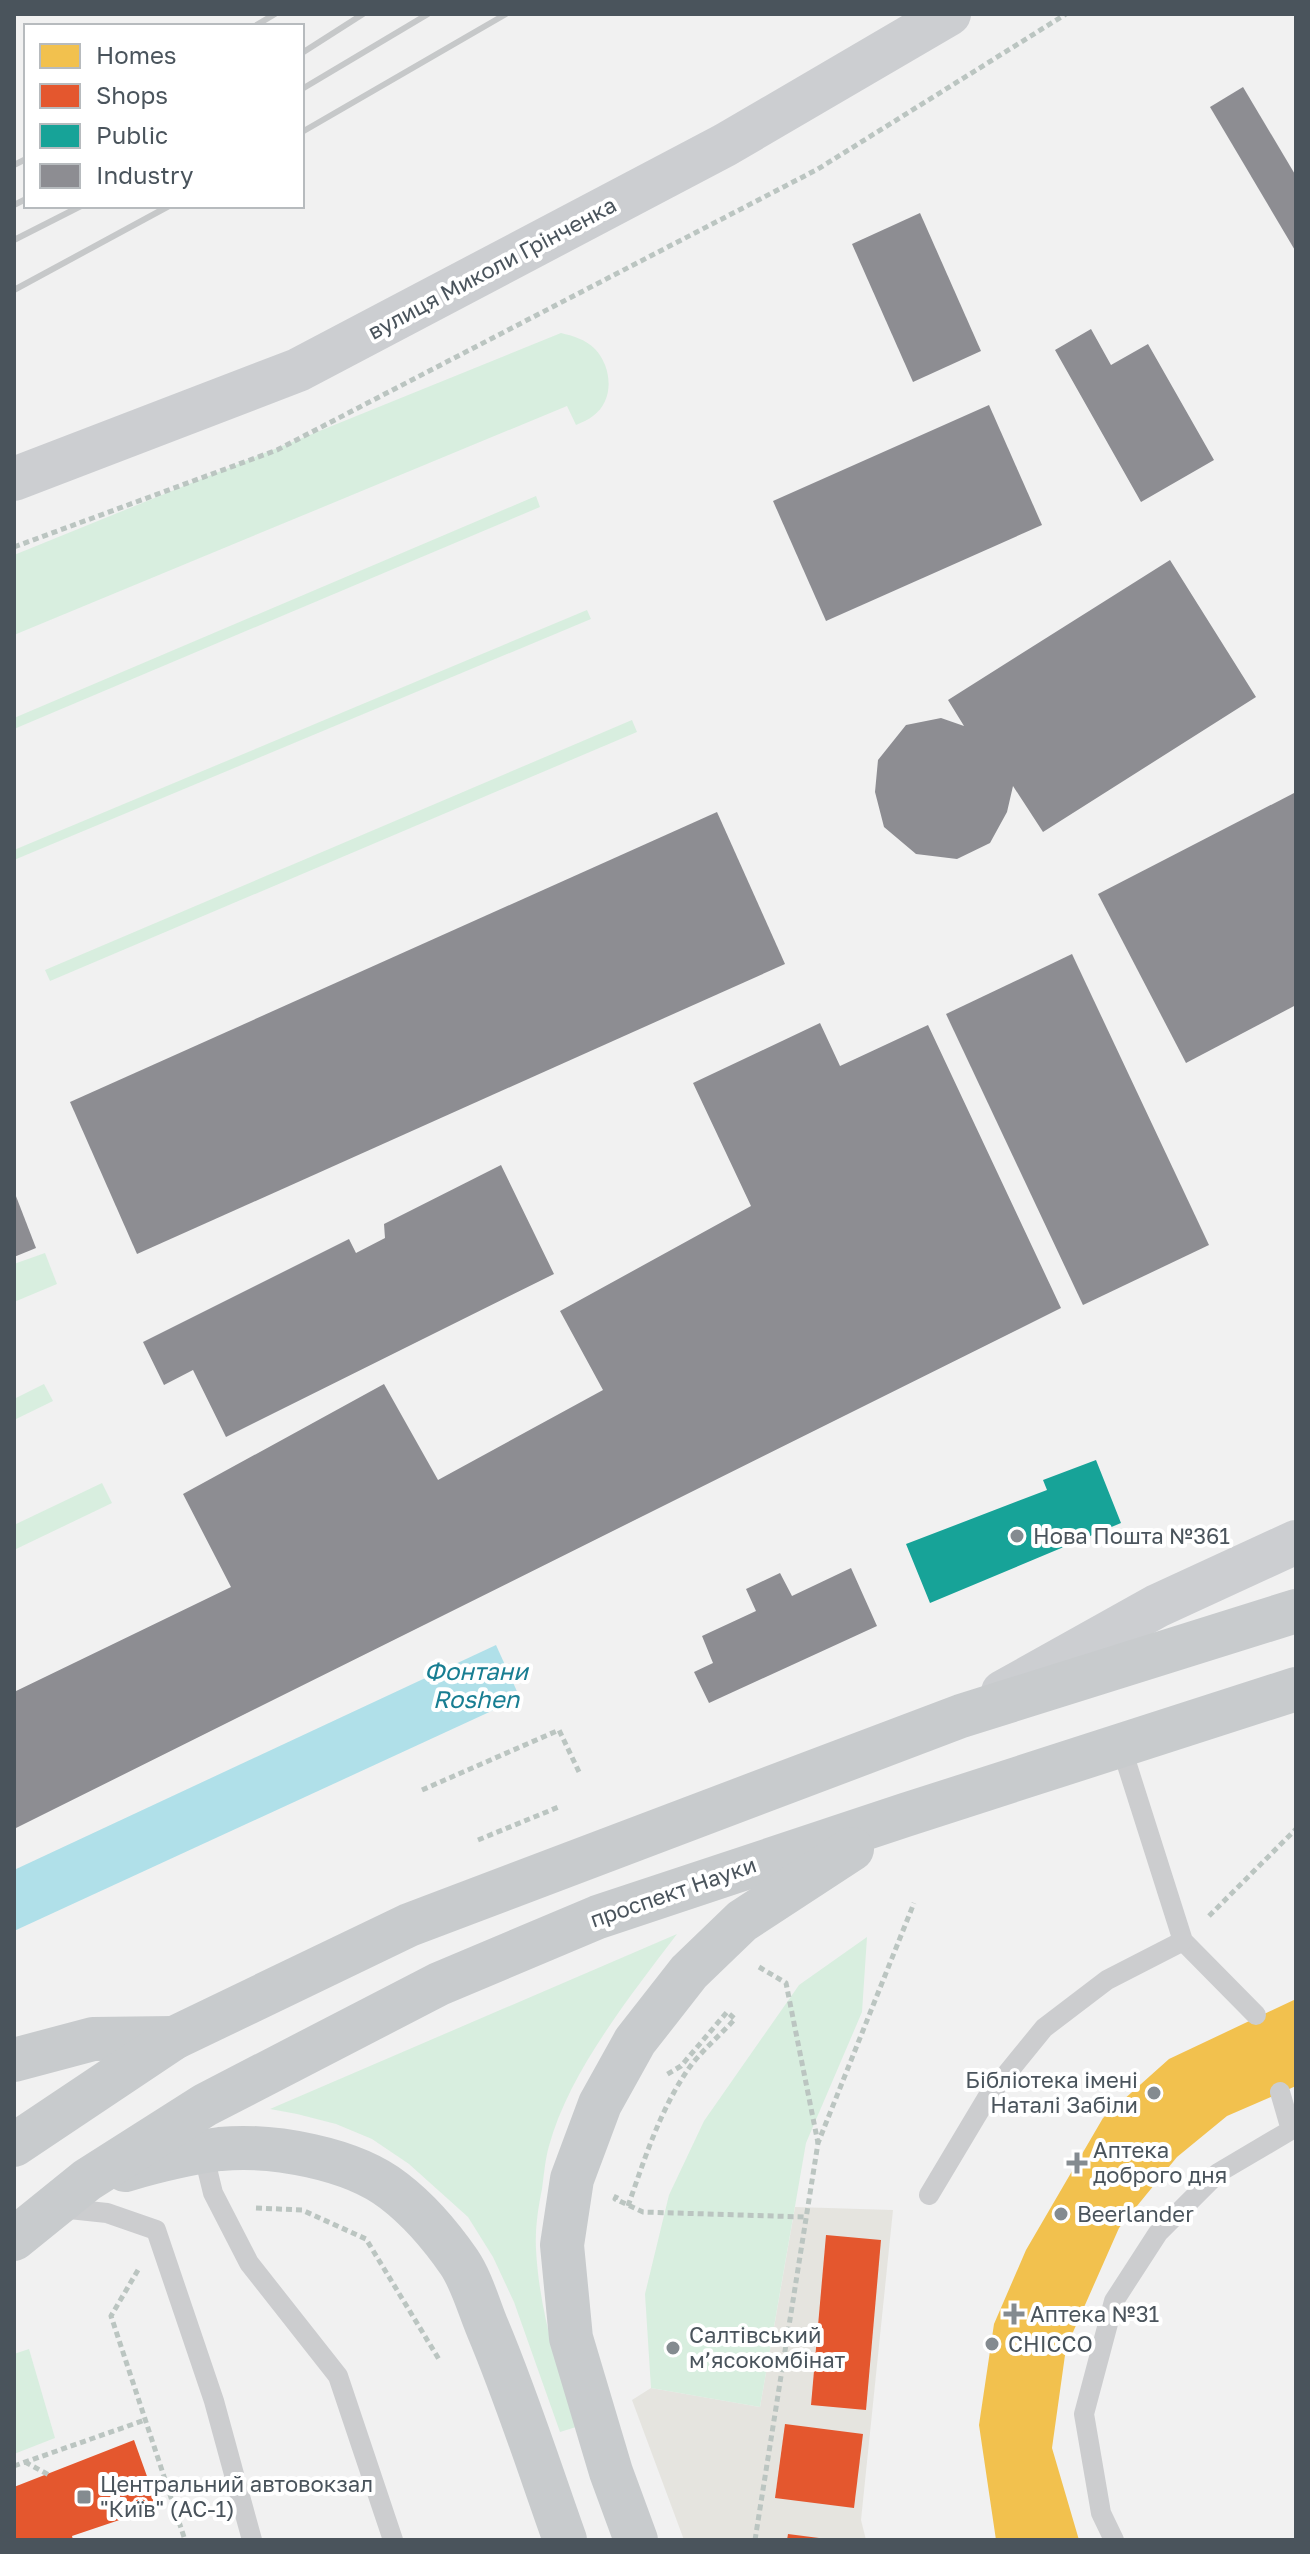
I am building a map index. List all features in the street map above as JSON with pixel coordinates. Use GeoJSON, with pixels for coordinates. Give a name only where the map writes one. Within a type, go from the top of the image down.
{"type":"FeatureCollection","features":[{"type":"Feature","properties":{"kind":"main road","name":"вулиця Миколи Грінченка"},"geometry":{"type":"LineString","coordinates":[[14,479],[298,370],[725,145],[949,14]]}},
{"type":"Feature","properties":{"kind":"main road"},"geometry":{"type":"LineString","coordinates":[[961,1716],[1157,1606],[1296,1542]]}},
{"type":"Feature","properties":{"kind":"main road"},"geometry":{"type":"LineString","coordinates":[[14,2145],[174,2038],[409,1925],[961,1716],[1296,1611]]}},
{"type":"Feature","properties":{"kind":"main road","name":"проспект Науки"},"geometry":{"type":"LineString","coordinates":[[14,2239],[87,2180],[205,2105],[439,1984],[598,1917],[1296,1689]]}},
{"type":"Feature","properties":{"kind":"main road"},"geometry":{"type":"LineString","coordinates":[[636,2540],[611,2472],[571,2338],[562,2245],[572,2179],[600,2104],[635,2041],[689,1972],[742,1921],[905,1815]]}},
{"type":"Feature","properties":{"kind":"main road"},"geometry":{"type":"LineString","coordinates":[[14,2060],[93,2039],[174,2038]]}},
{"type":"Feature","properties":{"kind":"main road"},"geometry":{"type":"LineString","coordinates":[[87,2180],[203,2152],[253,2148],[294,2152],[335,2162],[393,2190],[429,2223],[461,2265],[503,2366],[565,2540]]}},
{"type":"Feature","properties":{"kind":"lane"},"geometry":{"type":"LineString","coordinates":[[1121,1746],[1183,1941],[1256,2015]]}},
{"type":"Feature","properties":{"kind":"lane"},"geometry":{"type":"LineString","coordinates":[[929,2195],[987,2098],[1044,2028],[1107,1980],[1183,1941]]}},
{"type":"Feature","properties":{"kind":"lane"},"geometry":{"type":"LineString","coordinates":[[1114,2540],[1101,2513],[1084,2414],[1114,2301],[1158,2233],[1218,2173],[1294,2129],[1280,2092]]}},
{"type":"Feature","properties":{"kind":"lane"},"geometry":{"type":"LineString","coordinates":[[205,2105],[203,2152],[213,2193],[249,2263],[338,2376],[393,2540]]}},
{"type":"Feature","properties":{"kind":"lane"},"geometry":{"type":"LineString","coordinates":[[54,2207],[107,2213],[156,2230],[214,2401],[252,2540]]}},
{"type":"Feature","properties":{"kind":"path"},"geometry":{"type":"LineString","coordinates":[[14,547],[277,450],[818,169],[1066,14]]}},
{"type":"Feature","properties":{"kind":"path"},"geometry":{"type":"LineString","coordinates":[[422,1790],[559,1730],[580,1774]]}},
{"type":"Feature","properties":{"kind":"path"},"geometry":{"type":"LineString","coordinates":[[478,1840],[561,1806]]}},
{"type":"Feature","properties":{"kind":"path"},"geometry":{"type":"LineString","coordinates":[[1183,1941],[1296,1829]]}},
{"type":"Feature","properties":{"kind":"path"},"geometry":{"type":"LineString","coordinates":[[755,2540],[818,2143],[914,1903]]}},
{"type":"Feature","properties":{"kind":"path"},"geometry":{"type":"LineString","coordinates":[[760,1967],[786,1983],[818,2143]]}},
{"type":"Feature","properties":{"kind":"path"},"geometry":{"type":"LineString","coordinates":[[628,2207],[672,2096],[693,2063],[735,2019],[727,2012],[681,2066],[662,2077]]}},
{"type":"Feature","properties":{"kind":"path"},"geometry":{"type":"LineString","coordinates":[[615,2199],[643,2212],[805,2217]]}},
{"type":"Feature","properties":{"kind":"path"},"geometry":{"type":"LineString","coordinates":[[302,2210],[366,2239],[440,2361]]}},
{"type":"Feature","properties":{"kind":"path"},"geometry":{"type":"LineString","coordinates":[[14,2466],[145,2420]]}},
{"type":"Feature","properties":{"kind":"path"},"geometry":{"type":"LineString","coordinates":[[24,2462],[49,2475]]}},
{"type":"Feature","properties":{"kind":"shaded area"},"geometry":{"type":"Polygon","coordinates":[[[795,2207],[893,2210],[861,2520],[866,2540],[684,2540],[632,2400],[651,2388],[760,2407],[795,2207]]]}},
{"type":"Feature","properties":{"kind":"green space"},"geometry":{"type":"Polygon","coordinates":[[[561,333],[579,338],[595,349],[608,374],[605,401],[589,419],[576,425],[567,406],[14,635],[14,555],[561,333]]]}},
{"type":"Feature","properties":{"kind":"green space"},"geometry":{"type":"Polygon","coordinates":[[[536,496],[540,507],[14,729],[14,718],[536,496]]]}},
{"type":"Feature","properties":{"kind":"green space"},"geometry":{"type":"Polygon","coordinates":[[[587,610],[591,619],[14,860],[14,850],[587,610]]]}},
{"type":"Feature","properties":{"kind":"green space"},"geometry":{"type":"Polygon","coordinates":[[[632,720],[637,732],[50,981],[45,970],[632,720]]]}},
{"type":"Feature","properties":{"kind":"green space"},"geometry":{"type":"Polygon","coordinates":[[[45,1253],[57,1284],[14,1302],[14,1264],[45,1253]]]}},
{"type":"Feature","properties":{"kind":"green space"},"geometry":{"type":"Polygon","coordinates":[[[44,1384],[53,1401],[14,1420],[14,1399],[44,1384]]]}},
{"type":"Feature","properties":{"kind":"green space"},"geometry":{"type":"Polygon","coordinates":[[[102,1483],[112,1503],[14,1550],[14,1525],[102,1483]]]}},
{"type":"Feature","properties":{"kind":"green space"},"geometry":{"type":"Polygon","coordinates":[[[677,1934],[586,2062],[558,2118],[548,2151],[536,2226],[538,2272],[550,2339],[576,2427],[560,2432],[514,2302],[493,2257],[468,2217],[409,2164],[372,2139],[336,2124],[270,2109],[677,1934]]]}},
{"type":"Feature","properties":{"kind":"green space"},"geometry":{"type":"Polygon","coordinates":[[[867,1937],[862,2012],[806,2143],[760,2407],[651,2388],[645,2294],[669,2195],[704,2121],[799,1985],[867,1937]]]}},
{"type":"Feature","properties":{"kind":"green space"},"geometry":{"type":"Polygon","coordinates":[[[29,2349],[55,2438],[14,2454],[14,2354],[29,2349]]]}},
{"type":"Feature","properties":{"kind":"water","name":"Фонтани Roshen"},"geometry":{"type":"Polygon","coordinates":[[[496,1645],[520,1698],[14,1931],[14,1870],[496,1645]]]}},
{"type":"Feature","properties":{"kind":"building: Homes"},"geometry":{"type":"Polygon","coordinates":[[[1296,1999],[1296,2086],[1227,2116],[1177,2157],[1119,2228],[1066,2348],[1052,2448],[1079,2540],[996,2540],[979,2425],[994,2324],[1026,2250],[1103,2118],[1169,2059],[1296,1999]]]}},
{"type":"Feature","properties":{"kind":"building: Shops"},"geometry":{"type":"Polygon","coordinates":[[[826,2235],[881,2240],[866,2410],[811,2405],[826,2235]]]}},
{"type":"Feature","properties":{"kind":"building: Shops"},"geometry":{"type":"Polygon","coordinates":[[[785,2424],[863,2434],[854,2508],[775,2498],[785,2424]]]}},
{"type":"Feature","properties":{"kind":"building: Shops","name":"Центральний автовокзал \"Київ\" (АС-1)"},"geometry":{"type":"Polygon","coordinates":[[[134,2440],[158,2507],[72,2536],[73,2540],[14,2540],[14,2487],[134,2440]]]}},
{"type":"Feature","properties":{"kind":"building: Shops"},"geometry":{"type":"Polygon","coordinates":[[[788,2534],[819,2538],[819,2540],[787,2540],[788,2534]]]}},
{"type":"Feature","properties":{"kind":"building: Public"},"geometry":{"type":"Polygon","coordinates":[[[1096,1460],[1121,1523],[930,1603],[906,1544],[1047,1490],[1043,1480],[1096,1460]]]}},
{"type":"Feature","properties":{"kind":"building: Industry"},"geometry":{"type":"Polygon","coordinates":[[[1243,87],[1296,176],[1296,252],[1210,107],[1243,87]]]}},
{"type":"Feature","properties":{"kind":"building: Industry"},"geometry":{"type":"Polygon","coordinates":[[[920,213],[981,351],[913,382],[852,244],[920,213]]]}},
{"type":"Feature","properties":{"kind":"building: Industry"},"geometry":{"type":"Polygon","coordinates":[[[1091,329],[1111,365],[1148,344],[1214,460],[1141,502],[1055,350],[1091,329]]]}},
{"type":"Feature","properties":{"kind":"building: Industry"},"geometry":{"type":"Polygon","coordinates":[[[989,405],[1042,525],[826,621],[773,501],[989,405]]]}},
{"type":"Feature","properties":{"kind":"building: Industry"},"geometry":{"type":"Polygon","coordinates":[[[1170,560],[1256,697],[1043,832],[1013,786],[1007,812],[990,843],[957,859],[916,854],[884,827],[875,792],[878,760],[906,725],[941,718],[964,726],[948,700],[1170,560]]]}},
{"type":"Feature","properties":{"kind":"building: Industry"},"geometry":{"type":"Polygon","coordinates":[[[1296,792],[1296,1005],[1186,1063],[1098,894],[1296,792]]]}},
{"type":"Feature","properties":{"kind":"building: Industry"},"geometry":{"type":"Polygon","coordinates":[[[717,812],[785,964],[137,1254],[70,1102],[717,812]]]}},
{"type":"Feature","properties":{"kind":"building: Industry"},"geometry":{"type":"Polygon","coordinates":[[[1072,954],[1209,1245],[1083,1305],[946,1014],[1072,954]]]}},
{"type":"Feature","properties":{"kind":"building: Industry"},"geometry":{"type":"Polygon","coordinates":[[[820,1023],[840,1066],[928,1025],[1061,1308],[14,1829],[14,1692],[231,1587],[183,1494],[384,1384],[438,1480],[603,1390],[560,1311],[751,1206],[693,1083],[820,1023]]]}},
{"type":"Feature","properties":{"kind":"building: Industry"},"geometry":{"type":"Polygon","coordinates":[[[501,1165],[554,1274],[226,1437],[193,1370],[164,1385],[143,1342],[349,1239],[356,1253],[385,1238],[384,1224],[501,1165]]]}},
{"type":"Feature","properties":{"kind":"building: Industry"},"geometry":{"type":"Polygon","coordinates":[[[14,1191],[36,1248],[14,1257],[14,1191]]]}},
{"type":"Feature","properties":{"kind":"building: Industry"},"geometry":{"type":"Polygon","coordinates":[[[851,1568],[877,1626],[709,1703],[694,1672],[713,1663],[702,1636],[756,1611],[746,1589],[780,1573],[792,1596],[851,1568]]]}},
{"type":"Feature","properties":{"kind":"railway"},"geometry":{"type":"LineString","coordinates":[[258,24],[275,14]]}},
{"type":"Feature","properties":{"kind":"railway"},"geometry":{"type":"LineString","coordinates":[[304,52],[363,14]]}},
{"type":"Feature","properties":{"kind":"railway"},"geometry":{"type":"LineString","coordinates":[[304,88],[428,14]]}},
{"type":"Feature","properties":{"kind":"railway"},"geometry":{"type":"LineString","coordinates":[[304,131],[506,14]]}},
{"type":"Feature","properties":{"kind":"railway"},"geometry":{"type":"LineString","coordinates":[[14,165],[24,160]]}},
{"type":"Feature","properties":{"kind":"railway"},"geometry":{"type":"LineString","coordinates":[[14,205],[24,200]]}},
{"type":"Feature","properties":{"kind":"railway"},"geometry":{"type":"LineString","coordinates":[[14,240],[77,208]]}},
{"type":"Feature","properties":{"kind":"railway"},"geometry":{"type":"LineString","coordinates":[[14,290],[165,208]]}},
{"type":"Feature","properties":{"kind":"place","name":"Нова Пошта №361"},"geometry":{"type":"Point","coordinates":[1017,1536]}},
{"type":"Feature","properties":{"kind":"place","name":"Бібліотека імені Наталі Забіли"},"geometry":{"type":"Point","coordinates":[1154,2093]}},
{"type":"Feature","properties":{"kind":"place","name":"Аптека доброго дня"},"geometry":{"type":"Point","coordinates":[1077,2163]}},
{"type":"Feature","properties":{"kind":"place","name":"Beerlander"},"geometry":{"type":"Point","coordinates":[1061,2214]}},
{"type":"Feature","properties":{"kind":"place","name":"Аптека №31"},"geometry":{"type":"Point","coordinates":[1014,2314]}},
{"type":"Feature","properties":{"kind":"place","name":"CHICCO"},"geometry":{"type":"Point","coordinates":[992,2344]}},
{"type":"Feature","properties":{"kind":"place","name":"Салтівський мʼясокомбінат"},"geometry":{"type":"Point","coordinates":[673,2348]}},
{"type":"Feature","properties":{"kind":"place","name":"Центральний автовокзал \"Київ\" (АС-1)"},"geometry":{"type":"Point","coordinates":[84,2497]}}]}
